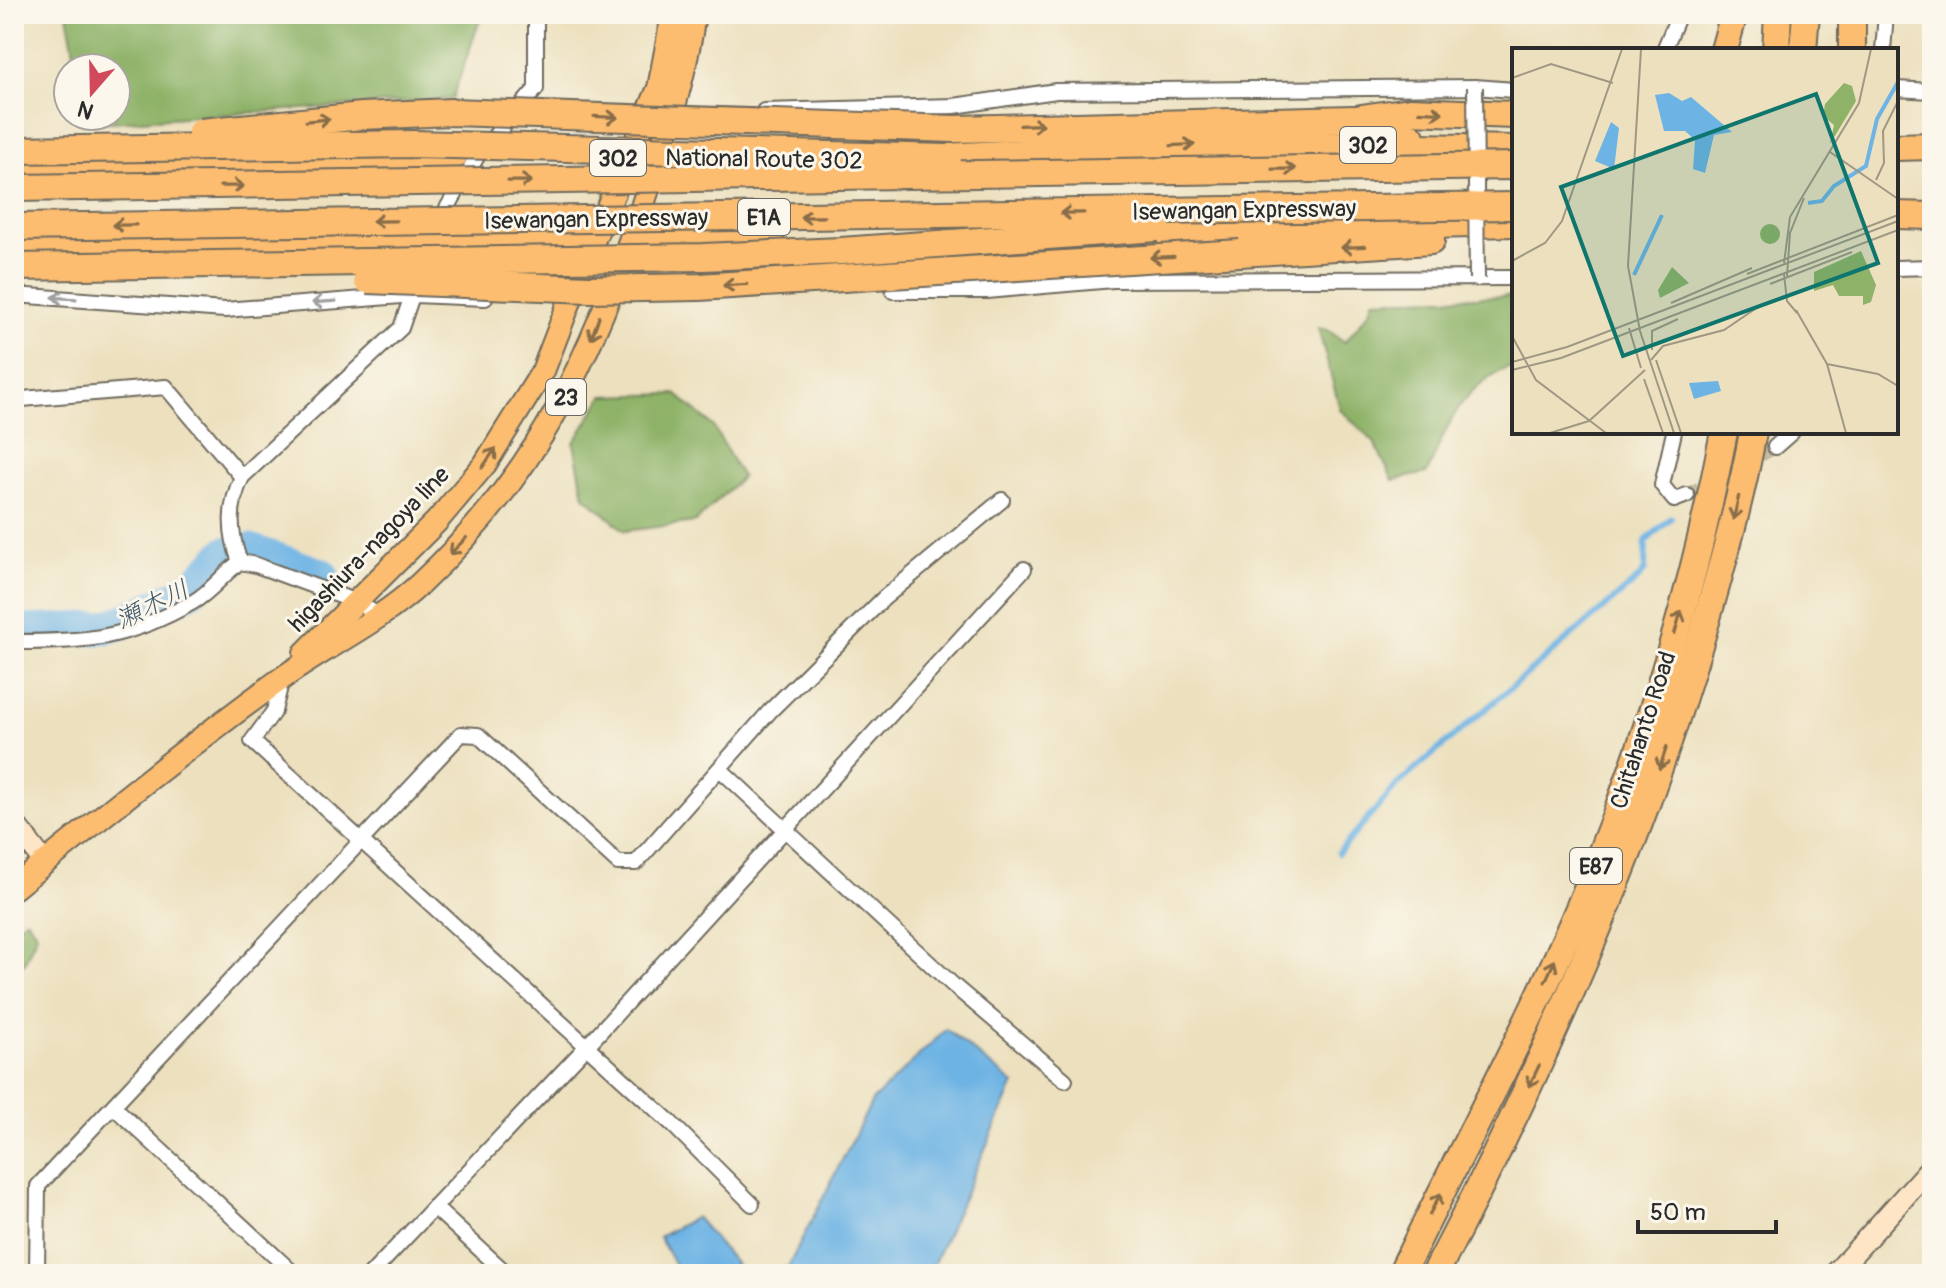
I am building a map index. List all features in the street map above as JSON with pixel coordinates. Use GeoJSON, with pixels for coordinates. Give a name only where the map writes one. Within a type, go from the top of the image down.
{"type":"FeatureCollection","features":[{"type":"Feature","properties":{"kind":"highway"},"geometry":{"type":"LineString","coordinates":[[1776,48],[1778,14]]}},
{"type":"Feature","properties":{"kind":"highway"},"geometry":{"type":"LineString","coordinates":[[1803,48],[1806,14]]}},
{"type":"Feature","properties":{"kind":"highway"},"geometry":{"type":"LineString","coordinates":[[1852,14],[1852,48]]}},
{"type":"Feature","properties":{"kind":"highway"},"geometry":{"type":"LineString","coordinates":[[1725,48],[1734,18]]}},
{"type":"Feature","properties":{"kind":"highway"},"geometry":{"type":"LineString","coordinates":[[1731,48],[1734,18]]}},
{"type":"Feature","properties":{"kind":"highway"},"geometry":{"type":"LineString","coordinates":[[15,157],[278,123],[451,112],[954,129],[1353,119],[1410,111],[1512,115]]}},
{"type":"Feature","properties":{"kind":"highway"},"geometry":{"type":"LineString","coordinates":[[1353,119],[1446,146]]}},
{"type":"Feature","properties":{"kind":"highway","name":"National Route 302"},"geometry":{"type":"LineString","coordinates":[[15,157],[478,155],[891,160],[1222,143],[1512,149]]}},
{"type":"Feature","properties":{"kind":"highway"},"geometry":{"type":"LineString","coordinates":[[15,157],[532,146],[1074,161],[1243,170]]}},
{"type":"Feature","properties":{"kind":"highway"},"geometry":{"type":"LineString","coordinates":[[1898,147],[1932,146]]}},
{"type":"Feature","properties":{"kind":"highway"},"geometry":{"type":"LineString","coordinates":[[1898,160],[1932,160]]}},
{"type":"Feature","properties":{"kind":"highway","name":"Isewangan Expressway"},"geometry":{"type":"LineString","coordinates":[[14,188],[1512,166]]}},
{"type":"Feature","properties":{"kind":"highway"},"geometry":{"type":"LineString","coordinates":[[1898,201],[1932,200]]}},
{"type":"Feature","properties":{"kind":"highway","name":"Isewangan Expressway"},"geometry":{"type":"LineString","coordinates":[[14,227],[1512,206]]}},
{"type":"Feature","properties":{"kind":"highway"},"geometry":{"type":"LineString","coordinates":[[14,267],[531,262],[841,251],[1433,207]]}},
{"type":"Feature","properties":{"kind":"highway"},"geometry":{"type":"LineString","coordinates":[[1898,215],[1932,216]]}},
{"type":"Feature","properties":{"kind":"highway"},"geometry":{"type":"LineString","coordinates":[[14,245],[628,246],[1512,223]]}},
{"type":"Feature","properties":{"kind":"highway"},"geometry":{"type":"LineString","coordinates":[[72,266],[528,287],[643,289],[1512,234]]}},
{"type":"Feature","properties":{"kind":"highway","name":"Chitahanto Road"},"geometry":{"type":"LineString","coordinates":[[1401,1274],[1522,1030],[1592,876],[1662,676],[1687,590],[1724,434]]}},
{"type":"Feature","properties":{"kind":"highway","name":"Chitahanto Road"},"geometry":{"type":"LineString","coordinates":[[1435,1274],[1539,1065],[1641,825],[1712,601],[1753,434]]}},
{"type":"Feature","properties":{"kind":"main road","name":"higashiura-nagoya line"},"geometry":{"type":"LineString","coordinates":[[282,678],[354,601],[437,521],[485,464],[543,371],[591,246],[659,88],[673,14]]}},
{"type":"Feature","properties":{"kind":"main road","name":"higashiura-nagoya line"},"geometry":{"type":"LineString","coordinates":[[14,888],[282,678],[379,615],[428,576],[477,527],[517,477],[552,424],[580,370],[628,246],[672,113],[694,14]]}},
{"type":"Feature","properties":{"kind":"street"},"geometry":{"type":"LineString","coordinates":[[237,554],[230,511],[242,477],[401,328],[414,295],[426,246],[478,155],[536,89],[536,14]]}},
{"type":"Feature","properties":{"kind":"street"},"geometry":{"type":"LineString","coordinates":[[1665,48],[1679,14]]}},
{"type":"Feature","properties":{"kind":"street"},"geometry":{"type":"LineString","coordinates":[[1883,48],[1886,14]]}},
{"type":"Feature","properties":{"kind":"street"},"geometry":{"type":"LineString","coordinates":[[672,113],[954,106],[1056,91],[1475,87],[1512,90]]}},
{"type":"Feature","properties":{"kind":"street"},"geometry":{"type":"LineString","coordinates":[[1475,87],[1477,279]]}},
{"type":"Feature","properties":{"kind":"street"},"geometry":{"type":"LineString","coordinates":[[1898,89],[1932,91]]}},
{"type":"Feature","properties":{"kind":"street"},"geometry":{"type":"LineString","coordinates":[[1898,268],[1932,267]]}},
{"type":"Feature","properties":{"kind":"street"},"geometry":{"type":"LineString","coordinates":[[893,291],[987,291],[1113,280],[1512,278]]}},
{"type":"Feature","properties":{"kind":"street"},"geometry":{"type":"LineString","coordinates":[[14,295],[225,310],[414,295],[569,300]]}},
{"type":"Feature","properties":{"kind":"street"},"geometry":{"type":"LineString","coordinates":[[14,405],[22,399],[166,387],[242,477]]}},
{"type":"Feature","properties":{"kind":"street"},"geometry":{"type":"LineString","coordinates":[[1674,434],[1662,485],[1674,500],[1687,495]]}},
{"type":"Feature","properties":{"kind":"street"},"geometry":{"type":"LineString","coordinates":[[1775,447],[1790,434]]}},
{"type":"Feature","properties":{"kind":"street"},"geometry":{"type":"LineString","coordinates":[[37,1274],[38,1186],[461,734],[478,735],[618,863],[636,863],[770,711],[884,598],[1002,500]]}},
{"type":"Feature","properties":{"kind":"street"},"geometry":{"type":"LineString","coordinates":[[237,554],[256,565],[354,601],[379,615]]}},
{"type":"Feature","properties":{"kind":"street"},"geometry":{"type":"LineString","coordinates":[[14,642],[73,642],[114,637],[193,602],[237,554]]}},
{"type":"Feature","properties":{"kind":"street"},"geometry":{"type":"LineString","coordinates":[[371,1274],[586,1047],[1024,569]]}},
{"type":"Feature","properties":{"kind":"street"},"geometry":{"type":"LineString","coordinates":[[282,678],[274,711],[252,741],[671,1123],[752,1204]]}},
{"type":"Feature","properties":{"kind":"street"},"geometry":{"type":"LineString","coordinates":[[721,770],[953,985],[1065,1080]]}},
{"type":"Feature","properties":{"kind":"street"},"geometry":{"type":"LineString","coordinates":[[14,823],[45,863]]}},
{"type":"Feature","properties":{"kind":"street"},"geometry":{"type":"LineString","coordinates":[[114,1107],[294,1274]]}},
{"type":"Feature","properties":{"kind":"street"},"geometry":{"type":"LineString","coordinates":[[1835,1274],[1932,1166]]}},
{"type":"Feature","properties":{"kind":"street"},"geometry":{"type":"LineString","coordinates":[[434,1207],[507,1274]]}},
{"type":"Feature","properties":{"kind":"green space"},"geometry":{"type":"Polygon","coordinates":[[[67,14],[482,14],[452,99],[132,121],[132,52],[74,52],[67,14]]]}},
{"type":"Feature","properties":{"kind":"green space"},"geometry":{"type":"Polygon","coordinates":[[[1512,296],[1512,367],[1481,383],[1458,408],[1427,473],[1393,480],[1374,442],[1340,409],[1318,328],[1345,342],[1370,311],[1373,300],[1512,296]]]}},
{"type":"Feature","properties":{"kind":"green space"},"geometry":{"type":"Polygon","coordinates":[[[676,394],[713,426],[742,477],[695,522],[625,531],[584,496],[574,443],[603,396],[676,394]]]}},
{"type":"Feature","properties":{"kind":"green space"},"geometry":{"type":"Polygon","coordinates":[[[26,919],[37,934],[24,964],[14,971],[14,928],[26,919]]]}},
{"type":"Feature","properties":{"kind":"water"},"geometry":{"type":"Polygon","coordinates":[[[946,1029],[1014,1084],[929,1274],[771,1274],[788,1267],[872,1101],[946,1029]]]}},
{"type":"Feature","properties":{"kind":"water"},"geometry":{"type":"Polygon","coordinates":[[[696,1217],[744,1274],[680,1274],[659,1237],[696,1217]]]}},
{"type":"Feature","properties":{"kind":"waterway"},"geometry":{"type":"LineString","coordinates":[[1338,853],[1397,785],[1639,578],[1645,570],[1646,541],[1671,518]]}},
{"type":"Feature","properties":{"kind":"waterway","name":"瀬木川"},"geometry":{"type":"LineString","coordinates":[[14,632],[103,628],[122,622],[190,590],[226,553],[249,550],[322,575]]}},
{"type":"Feature","properties":{"kind":"tunnel"},"geometry":{"type":"LineString","coordinates":[[1687,495],[1775,447]]}}]}
